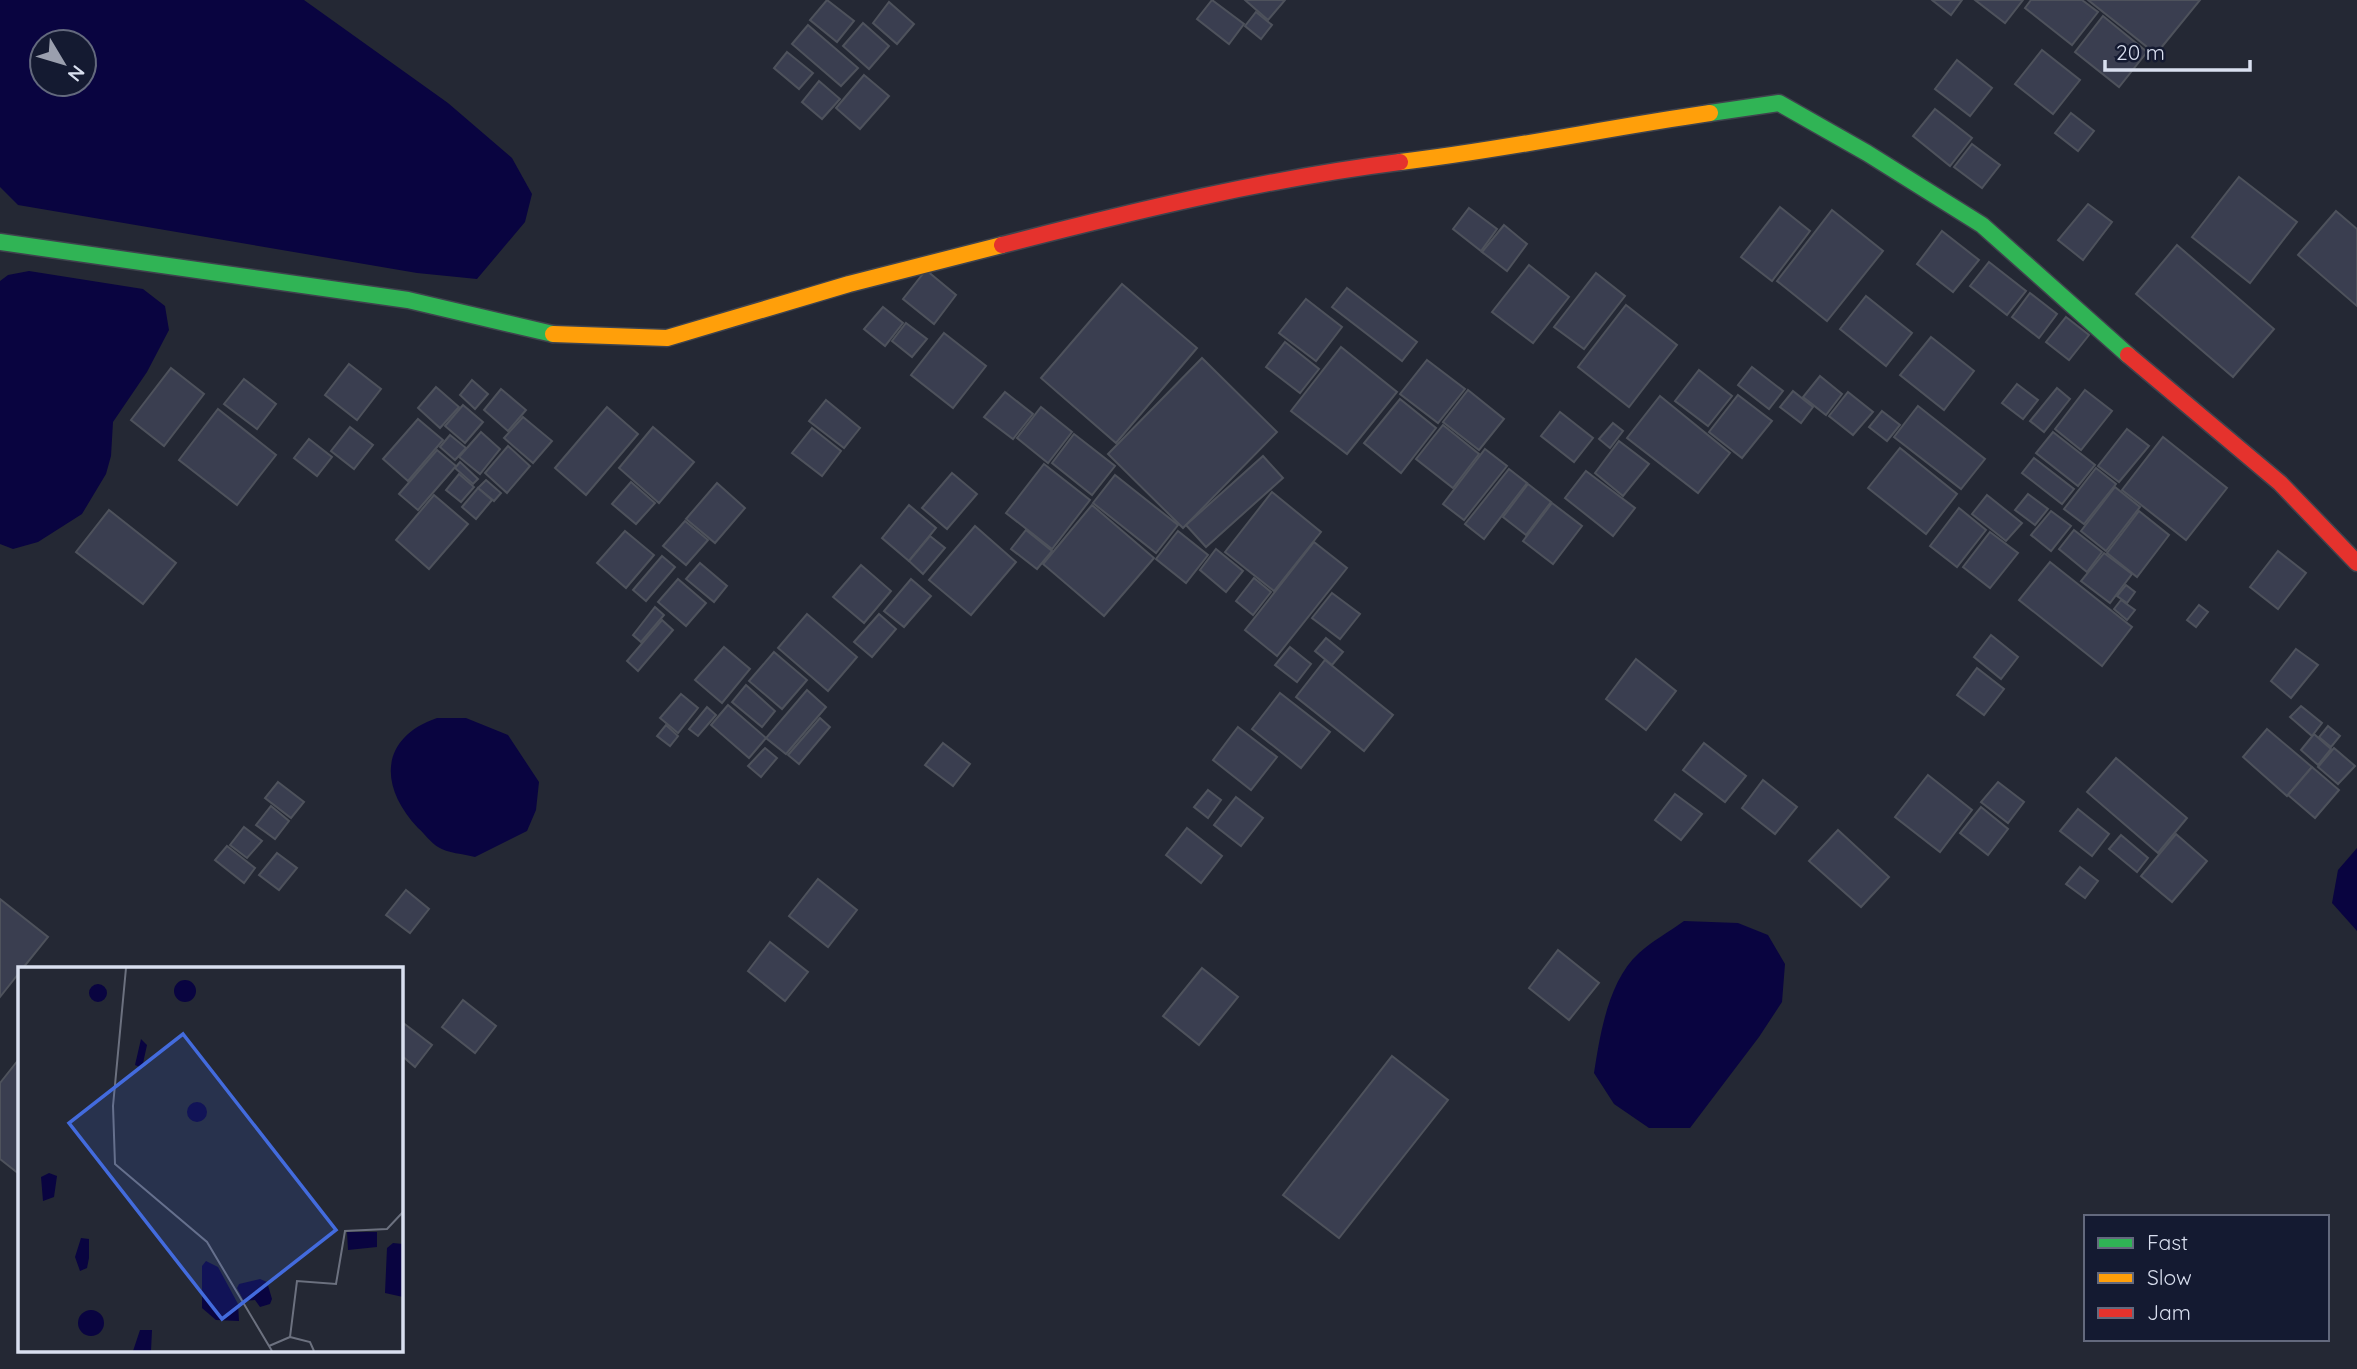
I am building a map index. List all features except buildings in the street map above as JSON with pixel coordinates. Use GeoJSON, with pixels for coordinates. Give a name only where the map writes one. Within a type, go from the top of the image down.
{"type":"FeatureCollection","features":[{"type":"Feature","properties":{"kind":"street"},"geometry":{"type":"LineString","coordinates":[[0,242],[408,300],[544,334],[667,338],[849,284],[1173,201],[1336,170],[1493,152],[1615,127],[1779,103],[1867,153],[1982,225],[2077,312],[2280,483],[2357,563]]}},
{"type":"Feature","properties":{"kind":"shaded area"},"geometry":{"type":"Polygon","coordinates":[[[0,0],[304,0],[448,103],[512,158],[532,194],[525,222],[477,279],[417,273],[18,205],[0,187],[0,0]]]}},
{"type":"Feature","properties":{"kind":"shaded area"},"geometry":{"type":"Polygon","coordinates":[[[29,271],[143,289],[165,306],[169,330],[147,372],[113,422],[111,456],[106,474],[82,514],[38,542],[13,549],[0,544],[0,281],[8,275],[29,271]]]}},
{"type":"Feature","properties":{"kind":"shaded area"},"geometry":{"type":"Polygon","coordinates":[[[437,718],[466,718],[508,735],[539,782],[536,810],[527,831],[475,857],[438,847],[405,812],[396,796],[392,780],[391,765],[395,751],[404,738],[418,727],[437,718]]]}},
{"type":"Feature","properties":{"kind":"shaded area"},"geometry":{"type":"Polygon","coordinates":[[[2357,848],[2357,931],[2332,903],[2338,870],[2357,848]]]}},
{"type":"Feature","properties":{"kind":"shaded area"},"geometry":{"type":"Polygon","coordinates":[[[1684,921],[1738,923],[1768,935],[1785,964],[1782,1002],[1690,1128],[1649,1128],[1614,1104],[1594,1073],[1596,1058],[1607,1009],[1628,965],[1644,949],[1684,921]]]}},
{"type":"Feature","properties":{"kind":"traffic: fast"},"geometry":{"type":"LineString","coordinates":[[1710,113],[1779,103],[1867,153],[1982,225],[2128,355]]}},
{"type":"Feature","properties":{"kind":"traffic: fast"},"geometry":{"type":"LineString","coordinates":[[0,242],[408,300],[553,334]]}},
{"type":"Feature","properties":{"kind":"traffic: slow"},"geometry":{"type":"LineString","coordinates":[[1400,162],[1710,113]]}},
{"type":"Feature","properties":{"kind":"traffic: slow"},"geometry":{"type":"LineString","coordinates":[[553,334],[667,338],[849,284],[1002,245]]}},
{"type":"Feature","properties":{"kind":"traffic: jam"},"geometry":{"type":"LineString","coordinates":[[1002,245],[1200,197],[1299,177],[1400,162]]}},
{"type":"Feature","properties":{"kind":"traffic: jam"},"geometry":{"type":"LineString","coordinates":[[2128,355],[2280,483],[2357,563]]}}]}
